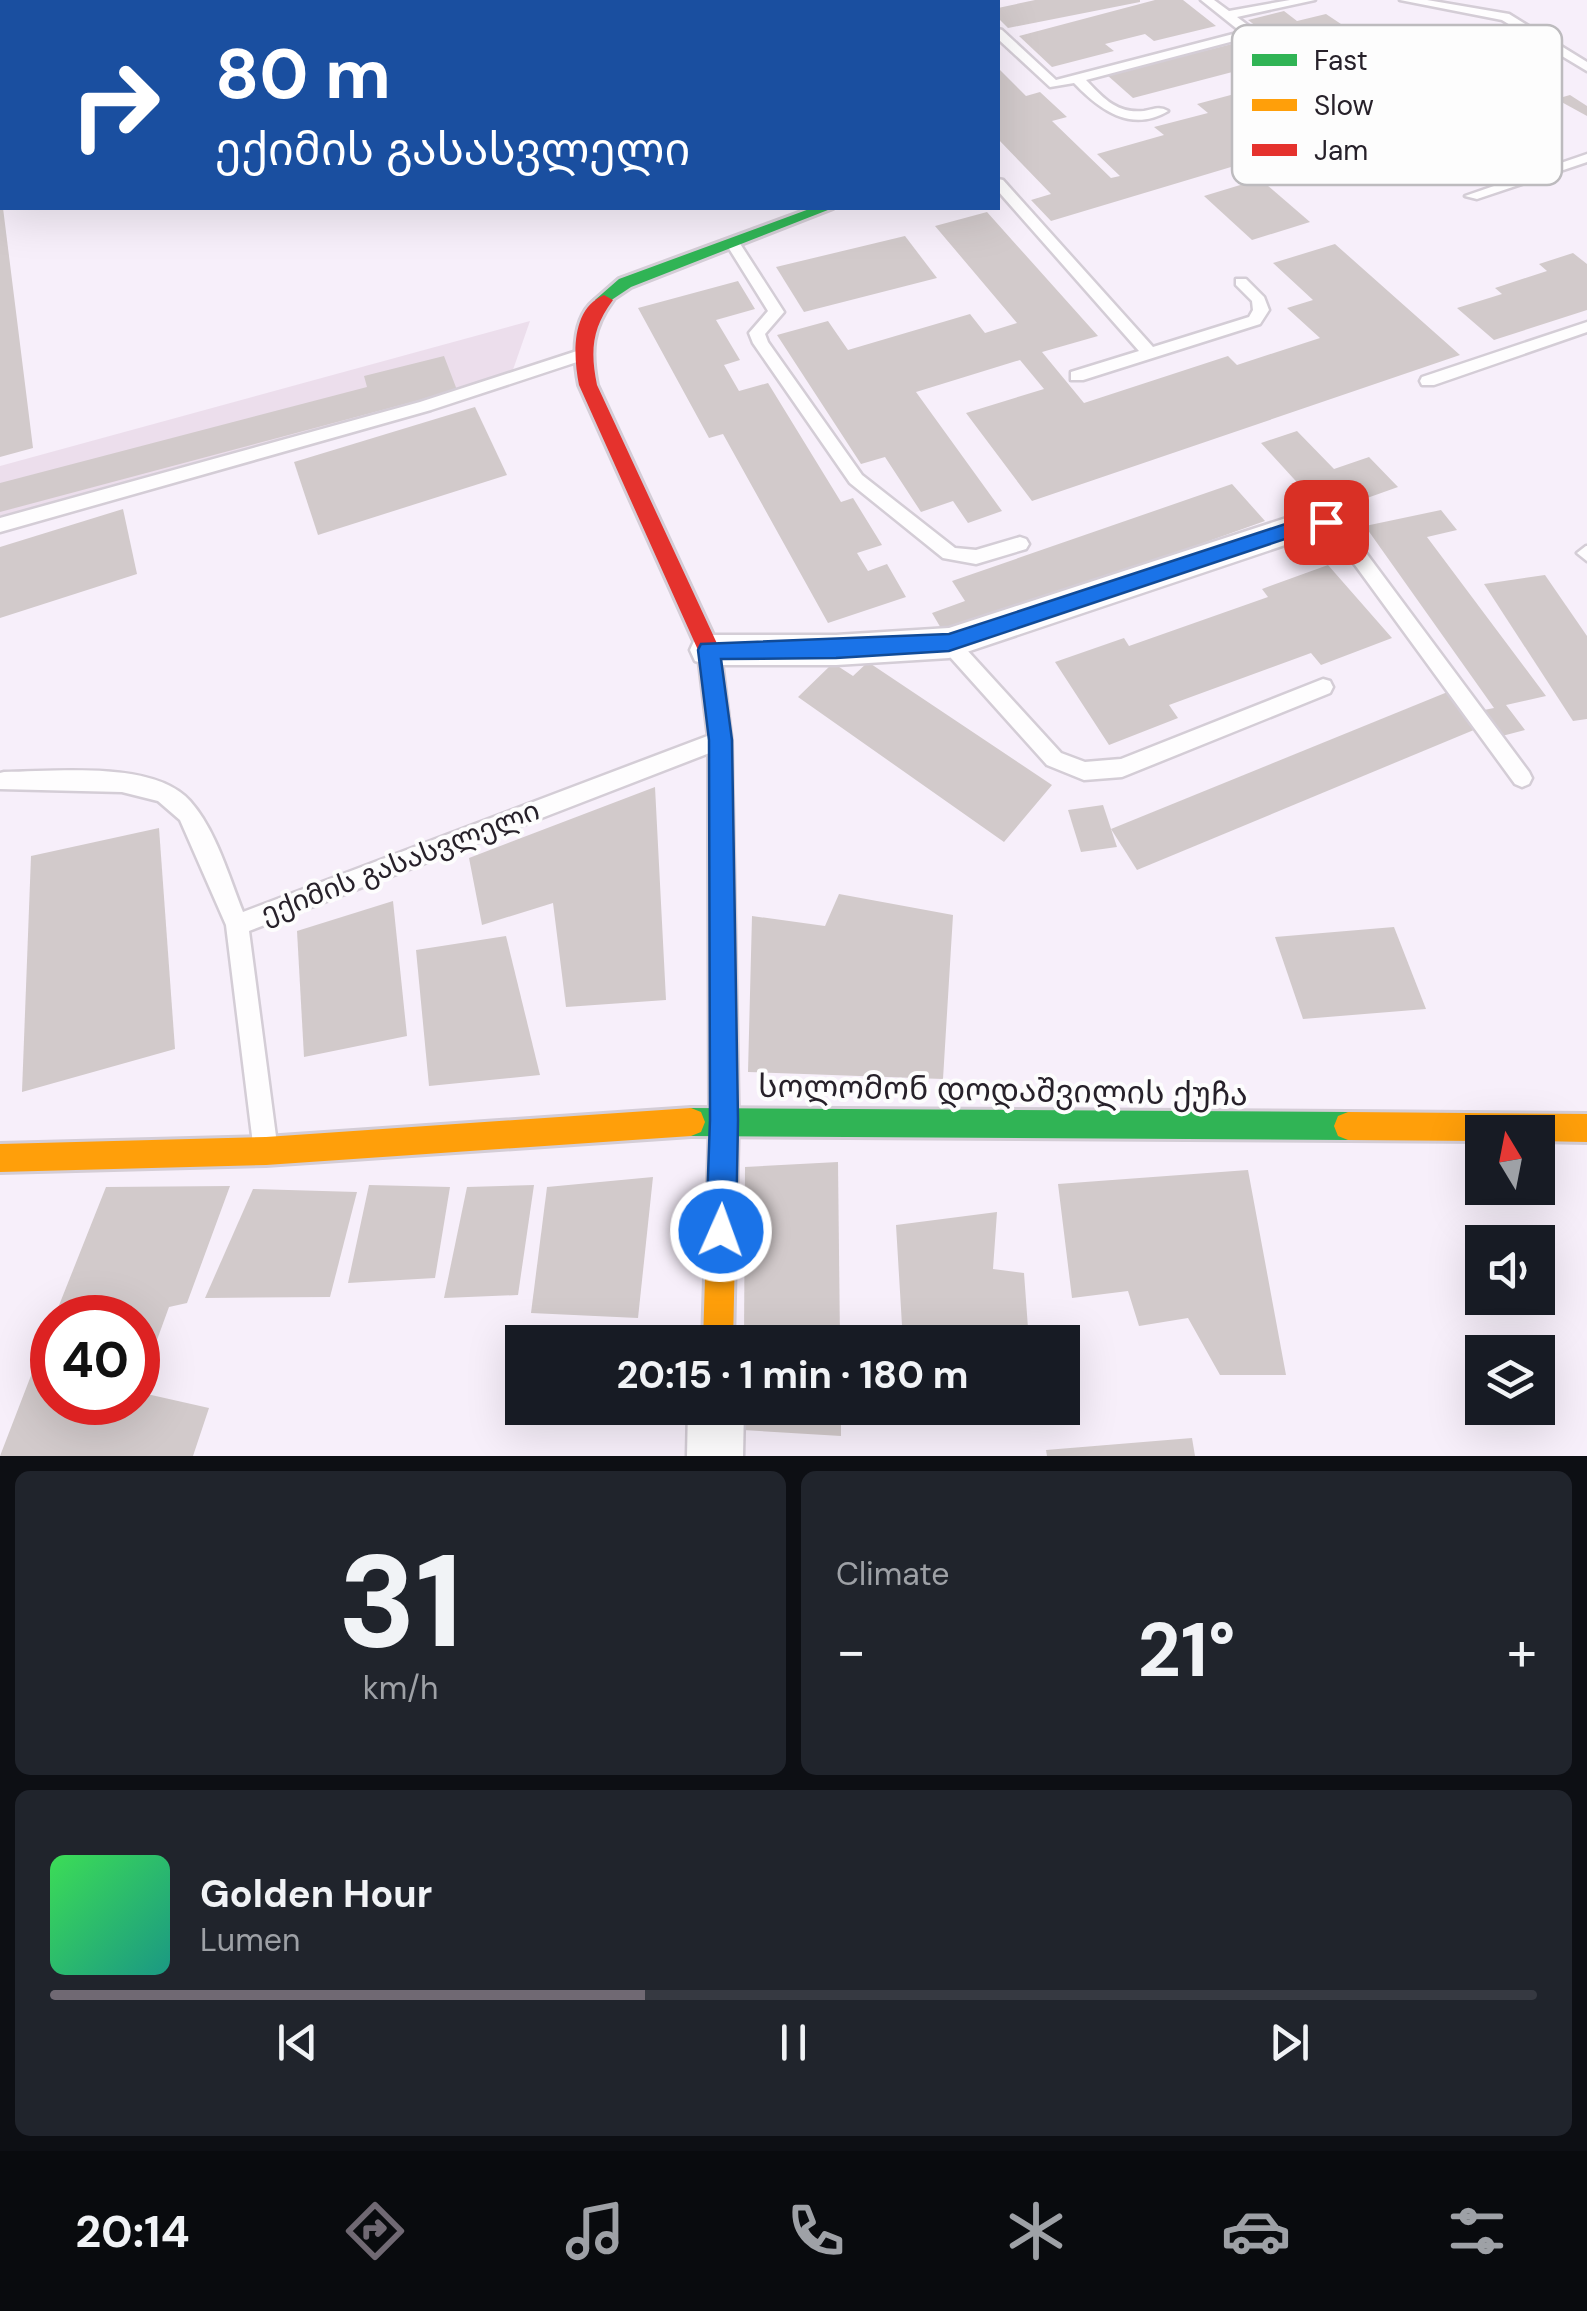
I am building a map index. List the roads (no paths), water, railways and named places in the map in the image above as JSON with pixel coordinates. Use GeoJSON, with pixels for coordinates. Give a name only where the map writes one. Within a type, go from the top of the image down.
{"type":"FeatureCollection","features":[{"type":"Feature","properties":{"kind":"street"},"geometry":{"type":"LineString","coordinates":[[718,1325],[724,1120],[720,740],[709,650],[588,385],[580,355],[588,319],[603,297],[625,283],[820,210]]}},
{"type":"Feature","properties":{"kind":"street"},"geometry":{"type":"LineString","coordinates":[[709,650],[836,650],[949,643],[1314,522],[1326,522]]}},
{"type":"Feature","properties":{"kind":"street","name":"სოლომონ დოდაშვილის ქუჩა"},"geometry":{"type":"LineString","coordinates":[[0,1158],[266,1151],[724,1120],[1587,1128]]}},
{"type":"Feature","properties":{"kind":"street"},"geometry":{"type":"LineString","coordinates":[[715,1456],[716,1425]]}},
{"type":"Feature","properties":{"kind":"lane"},"geometry":{"type":"LineString","coordinates":[[1207,0],[1240,25]]}},
{"type":"Feature","properties":{"kind":"lane"},"geometry":{"type":"LineString","coordinates":[[1227,15],[1309,0]]}},
{"type":"Feature","properties":{"kind":"lane"},"geometry":{"type":"LineString","coordinates":[[1406,0],[1504,17],[1518,25]]}},
{"type":"Feature","properties":{"kind":"lane"},"geometry":{"type":"LineString","coordinates":[[1000,35],[1054,84],[1232,38]]}},
{"type":"Feature","properties":{"kind":"lane"},"geometry":{"type":"LineString","coordinates":[[1564,52],[1587,46]]}},
{"type":"Feature","properties":{"kind":"lane"},"geometry":{"type":"LineString","coordinates":[[1564,52],[1587,66]]}},
{"type":"Feature","properties":{"kind":"lane"},"geometry":{"type":"LineString","coordinates":[[1077,78],[1116,114],[1135,118],[1162,111]]}},
{"type":"Feature","properties":{"kind":"lane"},"geometry":{"type":"LineString","coordinates":[[1562,166],[1587,158]]}},
{"type":"Feature","properties":{"kind":"lane"},"geometry":{"type":"LineString","coordinates":[[1000,185],[1149,352]]}},
{"type":"Feature","properties":{"kind":"lane"},"geometry":{"type":"LineString","coordinates":[[1472,196],[1505,185]]}},
{"type":"Feature","properties":{"kind":"lane"},"geometry":{"type":"LineString","coordinates":[[732,242],[776,312],[757,333],[761,344],[856,479],[948,553],[979,558],[1020,544]]}},
{"type":"Feature","properties":{"kind":"lane"},"geometry":{"type":"LineString","coordinates":[[1077,376],[1254,320],[1261,310],[1259,300],[1242,282]]}},
{"type":"Feature","properties":{"kind":"lane"},"geometry":{"type":"LineString","coordinates":[[1428,381],[1587,327]]}},
{"type":"Feature","properties":{"kind":"lane"},"geometry":{"type":"LineString","coordinates":[[0,524],[424,406],[580,355]]}},
{"type":"Feature","properties":{"kind":"lane"},"geometry":{"type":"LineString","coordinates":[[1326,522],[1337,527],[1522,778]]}},
{"type":"Feature","properties":{"kind":"lane"},"geometry":{"type":"LineString","coordinates":[[949,643],[1054,759],[1084,771],[1122,768],[1323,687]]}},
{"type":"Feature","properties":{"kind":"lane","name":"ექიმის გასასვლელი"},"geometry":{"type":"LineString","coordinates":[[266,1151],[237,925],[720,740]]}},
{"type":"Feature","properties":{"kind":"lane"},"geometry":{"type":"LineString","coordinates":[[4,781],[120,783],[154,789],[180,804],[237,925]]}}]}
